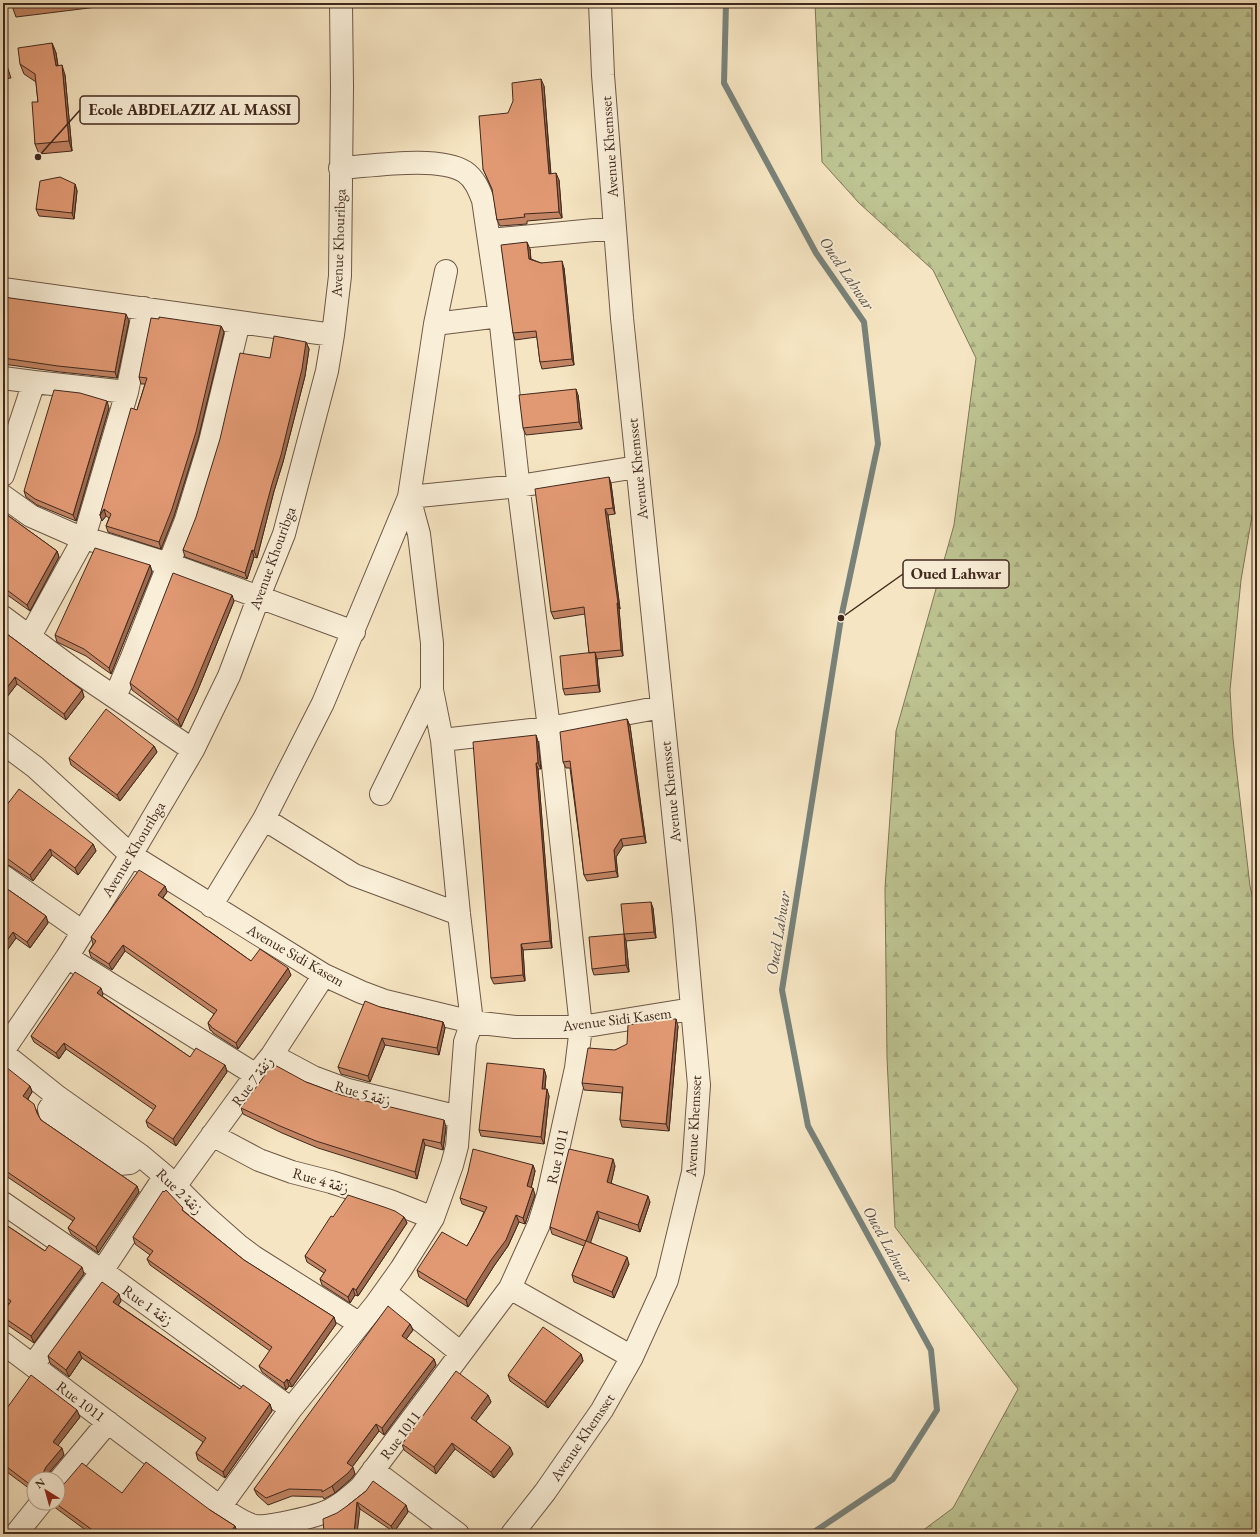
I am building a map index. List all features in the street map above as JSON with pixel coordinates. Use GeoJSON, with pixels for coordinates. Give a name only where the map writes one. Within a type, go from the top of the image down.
{"type":"FeatureCollection","features":[{"type":"Feature","properties":{"kind":"street","name":"Avenue Khouribga"},"geometry":{"type":"LineString","coordinates":[[3,1052],[67,958],[131,855],[193,750],[229,676],[284,534],[327,371],[340,276],[342,88],[341,3]]}},
{"type":"Feature","properties":{"kind":"street","name":"Avenue Khemsset"},"geometry":{"type":"LineString","coordinates":[[512,1534],[545,1492],[602,1410],[632,1357],[667,1280],[693,1172],[698,1085],[692,1009],[622,318],[603,75],[600,3]]}},
{"type":"Feature","properties":{"kind":"street","name":"Rue 1011"},"geometry":{"type":"LineString","coordinates":[[3,1343],[220,1507],[243,1529],[316,1515],[331,1510],[360,1488],[510,1288],[539,1224],[548,1195],[576,1068],[581,1027],[549,728],[519,486],[500,316],[483,200],[473,179],[465,172],[441,163],[426,162],[340,168]]}},
{"type":"Feature","properties":{"kind":"street"},"geometry":{"type":"LineString","coordinates":[[489,240],[614,228]]}},
{"type":"Feature","properties":{"kind":"street"},"geometry":{"type":"LineString","coordinates":[[211,906],[264,819],[323,703],[354,632],[409,497],[435,324],[446,271]]}},
{"type":"Feature","properties":{"kind":"street"},"geometry":{"type":"LineString","coordinates":[[3,289],[333,335]]}},
{"type":"Feature","properties":{"kind":"street"},"geometry":{"type":"LineString","coordinates":[[29,638],[84,538],[127,392],[144,308]]}},
{"type":"Feature","properties":{"kind":"street"},"geometry":{"type":"LineString","coordinates":[[435,324],[500,316]]}},
{"type":"Feature","properties":{"kind":"street"},"geometry":{"type":"LineString","coordinates":[[115,697],[186,520],[210,442],[239,322]]}},
{"type":"Feature","properties":{"kind":"street"},"geometry":{"type":"LineString","coordinates":[[3,378],[127,392]]}},
{"type":"Feature","properties":{"kind":"street"},"geometry":{"type":"LineString","coordinates":[[3,475],[34,382]]}},
{"type":"Feature","properties":{"kind":"street"},"geometry":{"type":"LineString","coordinates":[[409,497],[519,486],[637,467]]}},
{"type":"Feature","properties":{"kind":"street"},"geometry":{"type":"LineString","coordinates":[[3,496],[31,516],[56,528],[169,564],[354,632]]}},
{"type":"Feature","properties":{"kind":"street"},"geometry":{"type":"LineString","coordinates":[[220,1507],[291,1409],[360,1324],[401,1269],[432,1218],[452,1165],[457,1146],[465,1042],[472,1022],[459,914],[442,740],[432,690],[432,643],[419,534],[409,497]]}},
{"type":"Feature","properties":{"kind":"street"},"geometry":{"type":"LineString","coordinates":[[3,618],[29,638],[193,750]]}},
{"type":"Feature","properties":{"kind":"street"},"geometry":{"type":"LineString","coordinates":[[381,794],[432,690]]}},
{"type":"Feature","properties":{"kind":"street"},"geometry":{"type":"LineString","coordinates":[[442,740],[549,728],[662,707]]}},
{"type":"Feature","properties":{"kind":"street","name":"Avenue Sidi Kasem"},"geometry":{"type":"LineString","coordinates":[[3,743],[35,767],[131,855],[324,975],[385,1001],[472,1022],[515,1027],[581,1027],[692,1009]]}},
{"type":"Feature","properties":{"kind":"street"},"geometry":{"type":"LineString","coordinates":[[264,819],[354,875],[459,914]]}},
{"type":"Feature","properties":{"kind":"street"},"geometry":{"type":"LineString","coordinates":[[3,876],[83,932]]}},
{"type":"Feature","properties":{"kind":"street"},"geometry":{"type":"LineString","coordinates":[[67,958],[256,1075]]}},
{"type":"Feature","properties":{"kind":"street","name":"Rue 7 زنقة"},"geometry":{"type":"LineString","coordinates":[[33,1365],[171,1180],[212,1135],[272,1055],[324,975]]}},
{"type":"Feature","properties":{"kind":"street","name":"Rue 2 زنقة"},"geometry":{"type":"LineString","coordinates":[[3,1052],[58,1098],[140,1155],[171,1180],[204,1215],[238,1245],[254,1257],[360,1324]]}},
{"type":"Feature","properties":{"kind":"street","name":"Rue 5 زنقة"},"geometry":{"type":"LineString","coordinates":[[272,1055],[313,1077],[348,1090],[459,1117]]}},
{"type":"Feature","properties":{"kind":"street","name":"Rue 4 زنقة"},"geometry":{"type":"LineString","coordinates":[[212,1135],[260,1160],[292,1172],[331,1182],[390,1201],[432,1218]]}},
{"type":"Feature","properties":{"kind":"street","name":"Rue 1 زنقة"},"geometry":{"type":"LineString","coordinates":[[3,1203],[102,1271],[291,1409]]}},
{"type":"Feature","properties":{"kind":"street"},"geometry":{"type":"LineString","coordinates":[[510,1288],[632,1357]]}},
{"type":"Feature","properties":{"kind":"street"},"geometry":{"type":"LineString","coordinates":[[385,1292],[461,1353]]}},
{"type":"Feature","properties":{"kind":"street"},"geometry":{"type":"LineString","coordinates":[[66,1472],[108,1422]]}},
{"type":"Feature","properties":{"kind":"street"},"geometry":{"type":"LineString","coordinates":[[373,1470],[458,1534]]}},
{"type":"Feature","properties":{"kind":"street"},"geometry":{"type":"LineString","coordinates":[[16,1534],[35,1511]]}},
{"type":"Feature","properties":{"kind":"street"},"geometry":{"type":"LineString","coordinates":[[3,1528],[11,1534]]}},
{"type":"Feature","properties":{"kind":"green space"},"geometry":{"type":"Polygon","coordinates":[[[815,3],[1257,3],[1257,487],[1241,580],[1230,690],[1233,739],[1250,886],[1257,919],[1257,1534],[918,1534],[953,1508],[1018,1389],[895,1227],[887,1058],[885,888],[896,731],[954,525],[976,358],[933,270],[859,203],[822,162],[815,3]]]}},
{"type":"Feature","properties":{"kind":"building"},"geometry":{"type":"Polygon","coordinates":[[[11,3],[23,3],[12,5],[11,3]]]}},
{"type":"Feature","properties":{"kind":"building"},"geometry":{"type":"Polygon","coordinates":[[[52,43],[56,66],[62,65],[69,141],[35,144],[32,102],[38,102],[35,74],[20,64],[18,48],[52,43]]]}},
{"type":"Feature","properties":{"kind":"building"},"geometry":{"type":"Polygon","coordinates":[[[3,57],[8,69],[3,69],[3,57]]]}},
{"type":"Feature","properties":{"kind":"building"},"geometry":{"type":"Polygon","coordinates":[[[541,79],[549,174],[556,173],[559,212],[524,214],[525,217],[497,220],[492,189],[483,169],[479,116],[508,113],[513,101],[512,83],[541,79]]]}},
{"type":"Feature","properties":{"kind":"building"},"geometry":{"type":"Polygon","coordinates":[[[60,177],[75,184],[72,213],[36,209],[40,181],[60,177]]]}},
{"type":"Feature","properties":{"kind":"building"},"geometry":{"type":"Polygon","coordinates":[[[527,242],[529,259],[541,263],[562,261],[572,359],[540,362],[536,331],[513,333],[501,245],[527,242]]]}},
{"type":"Feature","properties":{"kind":"building"},"geometry":{"type":"Polygon","coordinates":[[[3,297],[126,314],[115,372],[3,358],[3,297]]]}},
{"type":"Feature","properties":{"kind":"building"},"geometry":{"type":"Polygon","coordinates":[[[159,317],[221,326],[196,432],[172,509],[159,542],[106,526],[111,514],[104,509],[100,515],[131,408],[137,410],[147,378],[139,377],[151,318],[159,319],[159,317]]]}},
{"type":"Feature","properties":{"kind":"building"},"geometry":{"type":"Polygon","coordinates":[[[274,336],[306,342],[302,369],[281,455],[254,551],[252,550],[245,573],[183,550],[196,517],[220,439],[240,353],[270,358],[274,336]]]}},
{"type":"Feature","properties":{"kind":"building"},"geometry":{"type":"Polygon","coordinates":[[[576,389],[579,422],[523,428],[519,395],[576,389]]]}},
{"type":"Feature","properties":{"kind":"building"},"geometry":{"type":"Polygon","coordinates":[[[54,390],[80,393],[107,401],[73,515],[35,499],[24,491],[54,390]]]}},
{"type":"Feature","properties":{"kind":"building"},"geometry":{"type":"Polygon","coordinates":[[[609,477],[613,508],[605,509],[618,603],[621,650],[589,653],[584,607],[551,612],[535,489],[609,477]]]}},
{"type":"Feature","properties":{"kind":"building"},"geometry":{"type":"Polygon","coordinates":[[[3,512],[57,551],[27,605],[3,587],[3,512]]]}},
{"type":"Feature","properties":{"kind":"building"},"geometry":{"type":"Polygon","coordinates":[[[95,548],[150,565],[109,668],[84,649],[55,635],[95,548]]]}},
{"type":"Feature","properties":{"kind":"building"},"geometry":{"type":"Polygon","coordinates":[[[173,573],[232,595],[194,686],[178,720],[130,683],[173,573]]]}},
{"type":"Feature","properties":{"kind":"building"},"geometry":{"type":"Polygon","coordinates":[[[3,631],[82,690],[64,714],[15,677],[3,693],[3,631]]]}},
{"type":"Feature","properties":{"kind":"building"},"geometry":{"type":"Polygon","coordinates":[[[595,652],[598,685],[563,689],[560,656],[595,652]]]}},
{"type":"Feature","properties":{"kind":"building"},"geometry":{"type":"Polygon","coordinates":[[[106,709],[154,746],[117,795],[69,758],[106,709]]]}},
{"type":"Feature","properties":{"kind":"building"},"geometry":{"type":"Polygon","coordinates":[[[627,719],[644,836],[621,839],[614,850],[616,871],[584,875],[570,761],[563,762],[560,732],[627,719]]]}},
{"type":"Feature","properties":{"kind":"building"},"geometry":{"type":"Polygon","coordinates":[[[536,735],[538,763],[536,763],[550,941],[521,944],[523,975],[491,978],[473,742],[536,735]]]}},
{"type":"Feature","properties":{"kind":"building"},"geometry":{"type":"Polygon","coordinates":[[[19,789],[93,844],[75,868],[50,849],[30,875],[3,857],[3,810],[19,789]]]}},
{"type":"Feature","properties":{"kind":"building"},"geometry":{"type":"Polygon","coordinates":[[[139,870],[165,886],[158,895],[251,961],[260,949],[288,968],[236,1043],[211,1027],[208,1023],[217,1010],[123,945],[109,964],[89,951],[96,941],[91,937],[139,870]]]}},
{"type":"Feature","properties":{"kind":"building"},"geometry":{"type":"Polygon","coordinates":[[[3,886],[46,916],[27,942],[13,932],[3,946],[3,886]]]}},
{"type":"Feature","properties":{"kind":"building"},"geometry":{"type":"Polygon","coordinates":[[[651,902],[654,932],[624,934],[621,904],[651,902]]]}},
{"type":"Feature","properties":{"kind":"building"},"geometry":{"type":"Polygon","coordinates":[[[624,934],[626,965],[592,969],[589,937],[624,934]]]}},
{"type":"Feature","properties":{"kind":"building"},"geometry":{"type":"Polygon","coordinates":[[[75,972],[101,988],[97,993],[190,1057],[196,1048],[225,1065],[173,1139],[146,1121],[156,1106],[64,1043],[56,1053],[31,1036],[75,972]]]}},
{"type":"Feature","properties":{"kind":"building"},"geometry":{"type":"Polygon","coordinates":[[[365,1001],[380,1007],[443,1022],[437,1048],[382,1038],[368,1076],[338,1067],[365,1001]]]}},
{"type":"Feature","properties":{"kind":"building"},"geometry":{"type":"Polygon","coordinates":[[[676,1019],[666,1124],[620,1120],[623,1087],[582,1083],[588,1048],[615,1050],[627,1044],[628,1025],[676,1019]]]}},
{"type":"Feature","properties":{"kind":"building"},"geometry":{"type":"Polygon","coordinates":[[[487,1063],[544,1069],[542,1089],[547,1089],[541,1137],[479,1130],[487,1063]]]}},
{"type":"Feature","properties":{"kind":"building"},"geometry":{"type":"Polygon","coordinates":[[[273,1064],[306,1082],[341,1095],[444,1120],[441,1143],[423,1139],[415,1172],[316,1141],[241,1108],[273,1064]]]}},
{"type":"Feature","properties":{"kind":"building"},"geometry":{"type":"Polygon","coordinates":[[[6,1067],[30,1086],[23,1096],[34,1104],[41,1120],[137,1186],[96,1247],[68,1228],[75,1218],[3,1169],[3,1072],[6,1067]]]}},
{"type":"Feature","properties":{"kind":"building"},"geometry":{"type":"Polygon","coordinates":[[[473,1149],[533,1165],[527,1186],[533,1188],[523,1218],[516,1215],[506,1240],[491,1260],[466,1300],[417,1270],[442,1232],[467,1246],[487,1207],[460,1198],[473,1149]]]}},
{"type":"Feature","properties":{"kind":"building"},"geometry":{"type":"Polygon","coordinates":[[[569,1149],[613,1159],[607,1182],[648,1196],[638,1225],[597,1211],[586,1241],[550,1227],[569,1149]]]}},
{"type":"Feature","properties":{"kind":"building"},"geometry":{"type":"Polygon","coordinates":[[[166,1190],[183,1208],[182,1210],[244,1260],[334,1317],[289,1381],[287,1379],[284,1383],[259,1366],[272,1347],[147,1259],[153,1251],[133,1237],[163,1191],[164,1192],[166,1190]]]}},
{"type":"Feature","properties":{"kind":"building"},"geometry":{"type":"Polygon","coordinates":[[[348,1195],[395,1211],[404,1217],[356,1290],[353,1288],[348,1297],[320,1279],[326,1270],[305,1256],[331,1216],[333,1217],[348,1195]]]}},
{"type":"Feature","properties":{"kind":"building"},"geometry":{"type":"Polygon","coordinates":[[[3,1223],[45,1251],[49,1245],[82,1267],[31,1336],[3,1317],[3,1313],[11,1301],[3,1295],[3,1223]]]}},
{"type":"Feature","properties":{"kind":"building"},"geometry":{"type":"Polygon","coordinates":[[[586,1241],[627,1257],[612,1292],[572,1275],[586,1241]]]}},
{"type":"Feature","properties":{"kind":"building"},"geometry":{"type":"Polygon","coordinates":[[[102,1282],[119,1294],[113,1302],[240,1389],[243,1385],[270,1404],[223,1472],[196,1453],[206,1438],[79,1351],[66,1370],[48,1356],[102,1282]]]}},
{"type":"Feature","properties":{"kind":"building"},"geometry":{"type":"Polygon","coordinates":[[[388,1306],[410,1324],[402,1336],[434,1359],[382,1428],[376,1424],[347,1463],[353,1467],[348,1473],[322,1492],[322,1490],[289,1489],[266,1498],[254,1489],[388,1306]]]}},
{"type":"Feature","properties":{"kind":"building"},"geometry":{"type":"Polygon","coordinates":[[[543,1327],[581,1354],[545,1402],[508,1375],[543,1327]]]}},
{"type":"Feature","properties":{"kind":"building"},"geometry":{"type":"Polygon","coordinates":[[[456,1371],[488,1395],[471,1418],[510,1447],[491,1472],[452,1443],[434,1467],[402,1444],[456,1371]]]}},
{"type":"Feature","properties":{"kind":"building"},"geometry":{"type":"Polygon","coordinates":[[[31,1375],[77,1410],[53,1442],[62,1448],[44,1471],[26,1471],[26,1481],[3,1464],[3,1405],[7,1408],[31,1375]]]}},
{"type":"Feature","properties":{"kind":"building"},"geometry":{"type":"Polygon","coordinates":[[[146,1462],[210,1510],[235,1526],[229,1534],[98,1534],[66,1511],[66,1482],[82,1463],[122,1493],[146,1462]]]}},
{"type":"Feature","properties":{"kind":"building"},"geometry":{"type":"Polygon","coordinates":[[[373,1481],[406,1505],[391,1526],[357,1502],[354,1534],[324,1534],[323,1519],[337,1513],[347,1506],[366,1491],[373,1481]]]}},
{"type":"Feature","properties":{"kind":"waterway","name":"Oued Lahwar"},"geometry":{"type":"LineString","coordinates":[[726,3],[724,83],[816,253],[864,322],[878,444],[841,618],[782,990],[808,1126],[931,1350],[937,1410],[893,1479],[811,1534]]}},
{"type":"Feature","properties":{"kind":"place","name":"Ecole ABDELAZIZ AL MASSI"},"geometry":{"type":"Point","coordinates":[38,157]}},
{"type":"Feature","properties":{"kind":"place","name":"Oued Lahwar"},"geometry":{"type":"Point","coordinates":[841,618]}}]}
